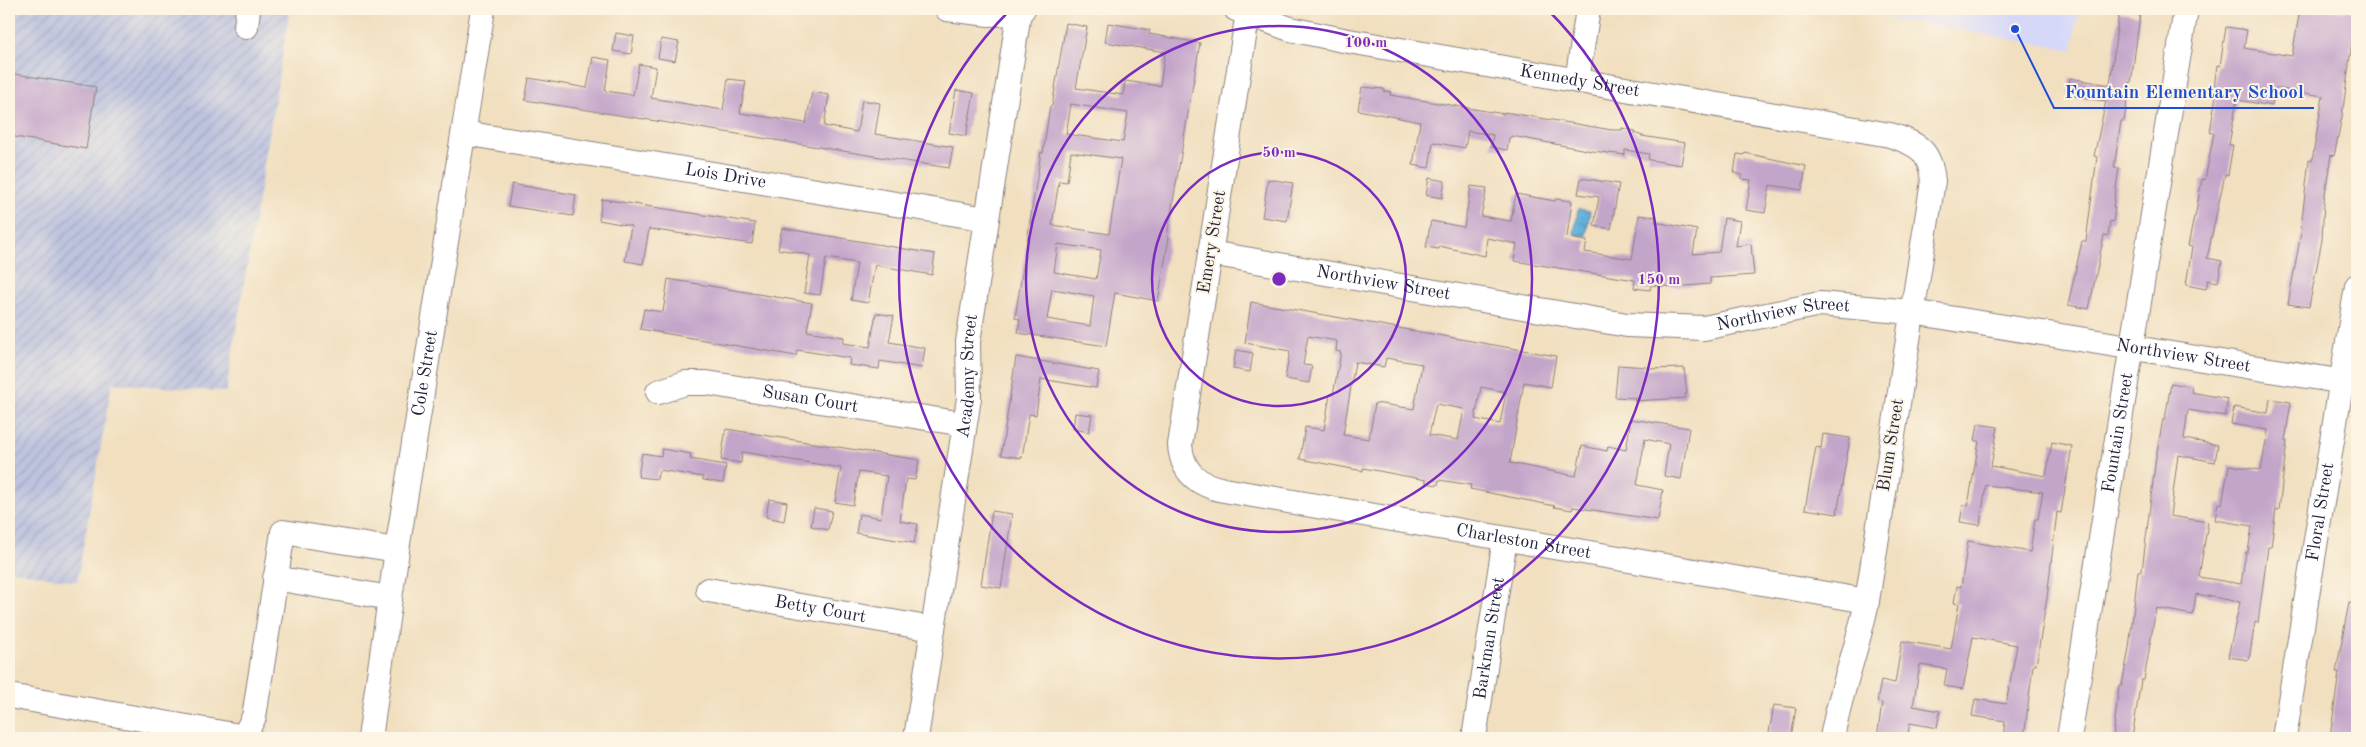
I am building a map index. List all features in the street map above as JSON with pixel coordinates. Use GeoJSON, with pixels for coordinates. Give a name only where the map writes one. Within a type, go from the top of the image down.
{"type":"FeatureCollection","features":[{"type":"Feature","properties":{"kind":"street","name":"Cole Street"},"geometry":{"type":"LineString","coordinates":[[370,738],[397,550],[482,9]]}},
{"type":"Feature","properties":{"kind":"street"},"geometry":{"type":"LineString","coordinates":[[947,9],[989,14],[1022,11]]}},
{"type":"Feature","properties":{"kind":"street"},"geometry":{"type":"LineString","coordinates":[[1577,82],[1588,9]]}},
{"type":"Feature","properties":{"kind":"street","name":"Fountain Street"},"geometry":{"type":"LineString","coordinates":[[2069,738],[2186,9]]}},
{"type":"Feature","properties":{"kind":"street","name":"Academy Street"},"geometry":{"type":"LineString","coordinates":[[916,738],[969,398],[968,342],[1022,11]]}},
{"type":"Feature","properties":{"kind":"street","name":"Kennedy Street"},"geometry":{"type":"LineString","coordinates":[[1242,11],[1290,29],[1343,40],[1577,82],[1890,134],[1909,141],[1923,151]]}},
{"type":"Feature","properties":{"kind":"street","name":"Emery Street"},"geometry":{"type":"LineString","coordinates":[[1188,470],[1181,456],[1180,445],[1210,253],[1242,11]]}},
{"type":"Feature","properties":{"kind":"street","name":"Lois Drive"},"geometry":{"type":"LineString","coordinates":[[464,133],[987,219]]}},
{"type":"Feature","properties":{"kind":"street","name":"Blum Street"},"geometry":{"type":"LineString","coordinates":[[1832,738],[1838,702],[1860,637],[1867,601],[1933,182],[1931,165],[1923,151]]}},
{"type":"Feature","properties":{"kind":"street","name":"Northview Street"},"geometry":{"type":"LineString","coordinates":[[1210,253],[1627,326],[1704,328],[1820,304],[1912,312],[2350,383]]}},
{"type":"Feature","properties":{"kind":"street","name":"Floral Street"},"geometry":{"type":"LineString","coordinates":[[2284,738],[2350,383],[2357,286]]}},
{"type":"Feature","properties":{"kind":"street","name":"Susan Court"},"geometry":{"type":"LineString","coordinates":[[658,392],[685,383],[707,383],[964,424]]}},
{"type":"Feature","properties":{"kind":"street","name":"Charleston Street"},"geometry":{"type":"LineString","coordinates":[[1188,470],[1197,481],[1209,487],[1867,601]]}},
{"type":"Feature","properties":{"kind":"street"},"geometry":{"type":"LineString","coordinates":[[9,696],[245,738],[254,717],[274,578],[283,532],[397,550]]}},
{"type":"Feature","properties":{"kind":"street","name":"Barkman Street"},"geometry":{"type":"LineString","coordinates":[[1474,738],[1505,538]]}},
{"type":"Feature","properties":{"kind":"street"},"geometry":{"type":"LineString","coordinates":[[274,578],[390,598]]}},
{"type":"Feature","properties":{"kind":"street","name":"Betty Court"},"geometry":{"type":"LineString","coordinates":[[708,590],[933,629]]}},
{"type":"Feature","properties":{"kind":"shaded area"},"geometry":{"type":"Polygon","coordinates":[[[9,9],[290,9],[226,392],[112,383],[77,582],[9,570],[9,9]]]}},
{"type":"Feature","properties":{"kind":"shaded area"},"geometry":{"type":"Polygon","coordinates":[[[1838,9],[2079,9],[2072,50],[1838,9]]]}},
{"type":"Feature","properties":{"kind":"water"},"geometry":{"type":"Polygon","coordinates":[[[1578,209],[1590,211],[1586,236],[1574,234],[1578,209]]]}},
{"type":"Feature","properties":{"kind":"building"},"geometry":{"type":"Polygon","coordinates":[[[2300,9],[2356,11],[2342,117],[2334,156],[2331,155],[2324,201],[2322,240],[2309,307],[2288,304],[2302,228],[2309,160],[2312,161],[2323,96],[2275,88],[2272,106],[2237,100],[2229,145],[2233,145],[2228,175],[2225,174],[2207,258],[2222,261],[2218,282],[2208,280],[2206,289],[2186,285],[2192,247],[2188,246],[2202,179],[2205,180],[2214,133],[2210,132],[2216,95],[2213,95],[2217,65],[2220,66],[2226,27],[2247,30],[2244,48],[2292,56],[2300,9]]]}},
{"type":"Feature","properties":{"kind":"building"},"geometry":{"type":"Polygon","coordinates":[[[2119,12],[2140,15],[2131,83],[2124,121],[2121,121],[2114,168],[2119,168],[2113,207],[2115,207],[2113,222],[2110,221],[2108,236],[2104,235],[2089,309],[2068,305],[2082,241],[2086,241],[2097,157],[2094,156],[2106,101],[2068,95],[2070,78],[2110,85],[2119,12]]]}},
{"type":"Feature","properties":{"kind":"building"},"geometry":{"type":"Polygon","coordinates":[[[1066,23],[1087,27],[1076,88],[1123,95],[1125,81],[1160,86],[1165,52],[1105,42],[1108,23],[1150,30],[1149,34],[1200,43],[1158,301],[1115,293],[1106,346],[1018,333],[1020,319],[1015,318],[1041,152],[1043,153],[1050,106],[1052,106],[1066,23]],[[1071,104],[1066,134],[1123,142],[1128,113],[1071,104]],[[1071,152],[1067,182],[1059,181],[1052,225],[1109,234],[1121,159],[1071,152]],[[1058,244],[1054,272],[1096,279],[1101,250],[1058,244]],[[1052,289],[1047,319],[1090,326],[1094,296],[1052,289]]]}},
{"type":"Feature","properties":{"kind":"building"},"geometry":{"type":"Polygon","coordinates":[[[616,33],[634,36],[631,54],[613,51],[616,33]]]}},
{"type":"Feature","properties":{"kind":"building"},"geometry":{"type":"Polygon","coordinates":[[[661,39],[679,42],[675,61],[658,58],[661,39]]]}},
{"type":"Feature","properties":{"kind":"building"},"geometry":{"type":"Polygon","coordinates":[[[593,57],[610,60],[605,91],[633,95],[639,64],[656,67],[651,98],[723,110],[728,79],[746,81],[740,113],[806,123],[812,92],[829,95],[824,126],[857,132],[862,100],[880,103],[875,134],[953,147],[949,168],[525,100],[529,78],[587,88],[593,57]]]}},
{"type":"Feature","properties":{"kind":"building"},"geometry":{"type":"Polygon","coordinates":[[[9,73],[96,87],[86,149],[9,136],[9,73]]]}},
{"type":"Feature","properties":{"kind":"building"},"geometry":{"type":"Polygon","coordinates":[[[1362,87],[1384,89],[1384,91],[1391,92],[1390,95],[1504,114],[1504,112],[1612,130],[1622,130],[1622,128],[1635,131],[1635,133],[1642,136],[1685,143],[1681,165],[1650,160],[1648,159],[1649,154],[1625,150],[1625,155],[1592,151],[1512,136],[1509,138],[1507,150],[1491,147],[1493,135],[1468,131],[1465,148],[1433,142],[1429,168],[1413,165],[1420,122],[1358,110],[1362,87]]]}},
{"type":"Feature","properties":{"kind":"building"},"geometry":{"type":"Polygon","coordinates":[[[956,90],[974,93],[966,136],[949,133],[956,90]]]}},
{"type":"Feature","properties":{"kind":"building"},"geometry":{"type":"Polygon","coordinates":[[[1745,153],[1806,166],[1802,190],[1770,185],[1765,213],[1746,210],[1751,180],[1742,179],[1742,175],[1734,173],[1737,154],[1744,155],[1745,153]]]}},
{"type":"Feature","properties":{"kind":"building"},"geometry":{"type":"Polygon","coordinates":[[[1429,178],[1445,181],[1442,198],[1426,195],[1429,178]]]}},
{"type":"Feature","properties":{"kind":"building"},"geometry":{"type":"Polygon","coordinates":[[[1581,178],[1619,184],[1611,229],[1594,226],[1599,197],[1578,194],[1581,178]]]}},
{"type":"Feature","properties":{"kind":"building"},"geometry":{"type":"Polygon","coordinates":[[[1268,179],[1293,183],[1287,221],[1262,217],[1268,179]]]}},
{"type":"Feature","properties":{"kind":"building"},"geometry":{"type":"Polygon","coordinates":[[[512,184],[576,195],[573,216],[508,206],[512,184]]]}},
{"type":"Feature","properties":{"kind":"building"},"geometry":{"type":"Polygon","coordinates":[[[1471,186],[1487,188],[1481,216],[1511,221],[1516,194],[1555,201],[1556,199],[1572,201],[1567,237],[1587,241],[1585,252],[1632,259],[1639,215],[1656,217],[1655,222],[1697,230],[1693,254],[1719,252],[1724,218],[1740,221],[1736,246],[1751,244],[1754,275],[1710,278],[1710,284],[1674,287],[1651,285],[1650,290],[1634,288],[1635,280],[1514,261],[1517,244],[1487,238],[1485,256],[1439,246],[1438,249],[1426,247],[1431,221],[1464,227],[1471,186]]]}},
{"type":"Feature","properties":{"kind":"building"},"geometry":{"type":"Polygon","coordinates":[[[602,199],[755,223],[752,244],[649,229],[643,264],[625,261],[631,226],[599,220],[602,199]]]}},
{"type":"Feature","properties":{"kind":"building"},"geometry":{"type":"Polygon","coordinates":[[[782,228],[935,254],[932,275],[875,265],[868,303],[851,300],[857,263],[826,258],[820,295],[804,293],[810,255],[778,249],[782,228]]]}},
{"type":"Feature","properties":{"kind":"building"},"geometry":{"type":"Polygon","coordinates":[[[668,279],[812,303],[807,331],[844,337],[843,343],[870,347],[876,313],[894,316],[889,342],[925,348],[922,368],[880,361],[879,369],[849,365],[850,358],[797,350],[796,356],[640,329],[644,309],[663,312],[668,279]]]}},
{"type":"Feature","properties":{"kind":"building"},"geometry":{"type":"Polygon","coordinates":[[[1251,302],[1556,356],[1551,387],[1524,382],[1510,463],[1576,476],[1582,446],[1607,451],[1608,446],[1626,450],[1631,419],[1689,428],[1681,479],[1664,476],[1669,444],[1645,439],[1637,485],[1663,490],[1658,520],[1573,507],[1572,510],[1554,507],[1470,489],[1471,485],[1439,480],[1438,485],[1426,483],[1426,480],[1363,468],[1363,471],[1300,459],[1305,427],[1324,430],[1330,395],[1333,395],[1341,352],[1336,351],[1337,341],[1308,336],[1303,365],[1312,366],[1309,383],[1285,379],[1290,351],[1245,343],[1251,302]],[[1386,358],[1384,367],[1355,362],[1343,435],[1369,439],[1375,403],[1414,409],[1422,364],[1386,358]],[[1481,387],[1475,419],[1500,424],[1506,392],[1481,387]],[[1436,404],[1429,435],[1458,440],[1464,409],[1436,404]]]}},
{"type":"Feature","properties":{"kind":"building"},"geometry":{"type":"Polygon","coordinates":[[[1236,350],[1253,353],[1250,372],[1233,369],[1236,350]]]}},
{"type":"Feature","properties":{"kind":"building"},"geometry":{"type":"Polygon","coordinates":[[[1016,357],[1099,371],[1096,388],[1041,379],[1036,415],[1029,414],[1022,458],[1001,455],[1016,357]]]}},
{"type":"Feature","properties":{"kind":"building"},"geometry":{"type":"Polygon","coordinates":[[[1618,365],[1647,367],[1647,369],[1684,368],[1687,394],[1685,394],[1685,398],[1634,401],[1635,398],[1615,397],[1618,365]]]}},
{"type":"Feature","properties":{"kind":"building"},"geometry":{"type":"Polygon","coordinates":[[[2171,383],[2192,387],[2191,392],[2228,399],[2225,416],[2188,410],[2184,439],[2218,445],[2215,462],[2178,455],[2170,516],[2208,522],[2199,577],[2241,584],[2246,552],[2248,552],[2252,526],[2215,520],[2218,503],[2222,504],[2229,465],[2261,470],[2268,430],[2231,424],[2234,407],[2268,413],[2270,399],[2291,402],[2285,441],[2287,441],[2279,510],[2276,509],[2271,547],[2268,547],[2258,623],[2255,622],[2249,660],[2228,657],[2240,602],[2196,594],[2193,615],[2156,608],[2144,680],[2141,680],[2132,738],[2113,738],[2119,685],[2122,685],[2129,648],[2138,571],[2142,571],[2156,457],[2171,383]]]}},
{"type":"Feature","properties":{"kind":"building"},"geometry":{"type":"Polygon","coordinates":[[[1075,413],[1092,415],[1089,432],[1073,429],[1075,413]]]}},
{"type":"Feature","properties":{"kind":"building"},"geometry":{"type":"Polygon","coordinates":[[[1978,424],[1998,427],[1991,466],[2046,476],[2052,442],[2072,446],[2061,513],[2057,512],[2047,598],[2036,665],[2033,665],[2024,738],[2003,738],[2005,721],[1972,716],[1975,699],[2006,704],[2017,645],[1973,637],[1963,689],[1944,686],[1947,669],[1920,665],[1913,706],[1940,711],[1937,728],[1910,723],[1907,738],[1877,738],[1882,703],[1877,702],[1881,680],[1895,683],[1902,641],[1951,649],[1959,604],[1954,603],[1957,586],[1961,587],[1968,541],[2030,552],[2035,519],[2038,519],[2043,492],[1986,485],[1980,525],[1960,522],[1963,505],[1968,506],[1979,441],[1975,441],[1978,424]]]}},
{"type":"Feature","properties":{"kind":"building"},"geometry":{"type":"Polygon","coordinates":[[[726,429],[919,460],[915,480],[906,479],[900,521],[918,524],[914,543],[856,533],[859,514],[881,518],[887,476],[859,472],[853,505],[835,502],[841,468],[742,452],[741,463],[721,460],[726,429]]]}},
{"type":"Feature","properties":{"kind":"building"},"geometry":{"type":"Polygon","coordinates":[[[1823,434],[1850,438],[1837,514],[1805,509],[1816,447],[1821,448],[1823,434]]]}},
{"type":"Feature","properties":{"kind":"building"},"geometry":{"type":"Polygon","coordinates":[[[662,449],[691,454],[690,459],[726,465],[723,483],[703,480],[703,477],[659,470],[657,479],[638,477],[642,453],[661,456],[662,449]]]}},
{"type":"Feature","properties":{"kind":"building"},"geometry":{"type":"Polygon","coordinates":[[[769,499],[787,502],[784,521],[766,517],[769,499]]]}},
{"type":"Feature","properties":{"kind":"building"},"geometry":{"type":"Polygon","coordinates":[[[814,508],[832,511],[828,530],[811,526],[814,508]]]}},
{"type":"Feature","properties":{"kind":"building"},"geometry":{"type":"Polygon","coordinates":[[[992,511],[1012,514],[1001,588],[981,585],[992,511]]]}},
{"type":"Feature","properties":{"kind":"building"},"geometry":{"type":"Polygon","coordinates":[[[2349,602],[2357,603],[2355,685],[2357,685],[2357,691],[2352,738],[2330,738],[2339,672],[2336,672],[2349,602]]]}},
{"type":"Feature","properties":{"kind":"building"},"geometry":{"type":"Polygon","coordinates":[[[1774,705],[1796,708],[1791,738],[1768,738],[1774,705]]]}},
{"type":"Feature","properties":{"kind":"place","name":"Fountain Elementary School"},"geometry":{"type":"Point","coordinates":[2015,29]}}]}
